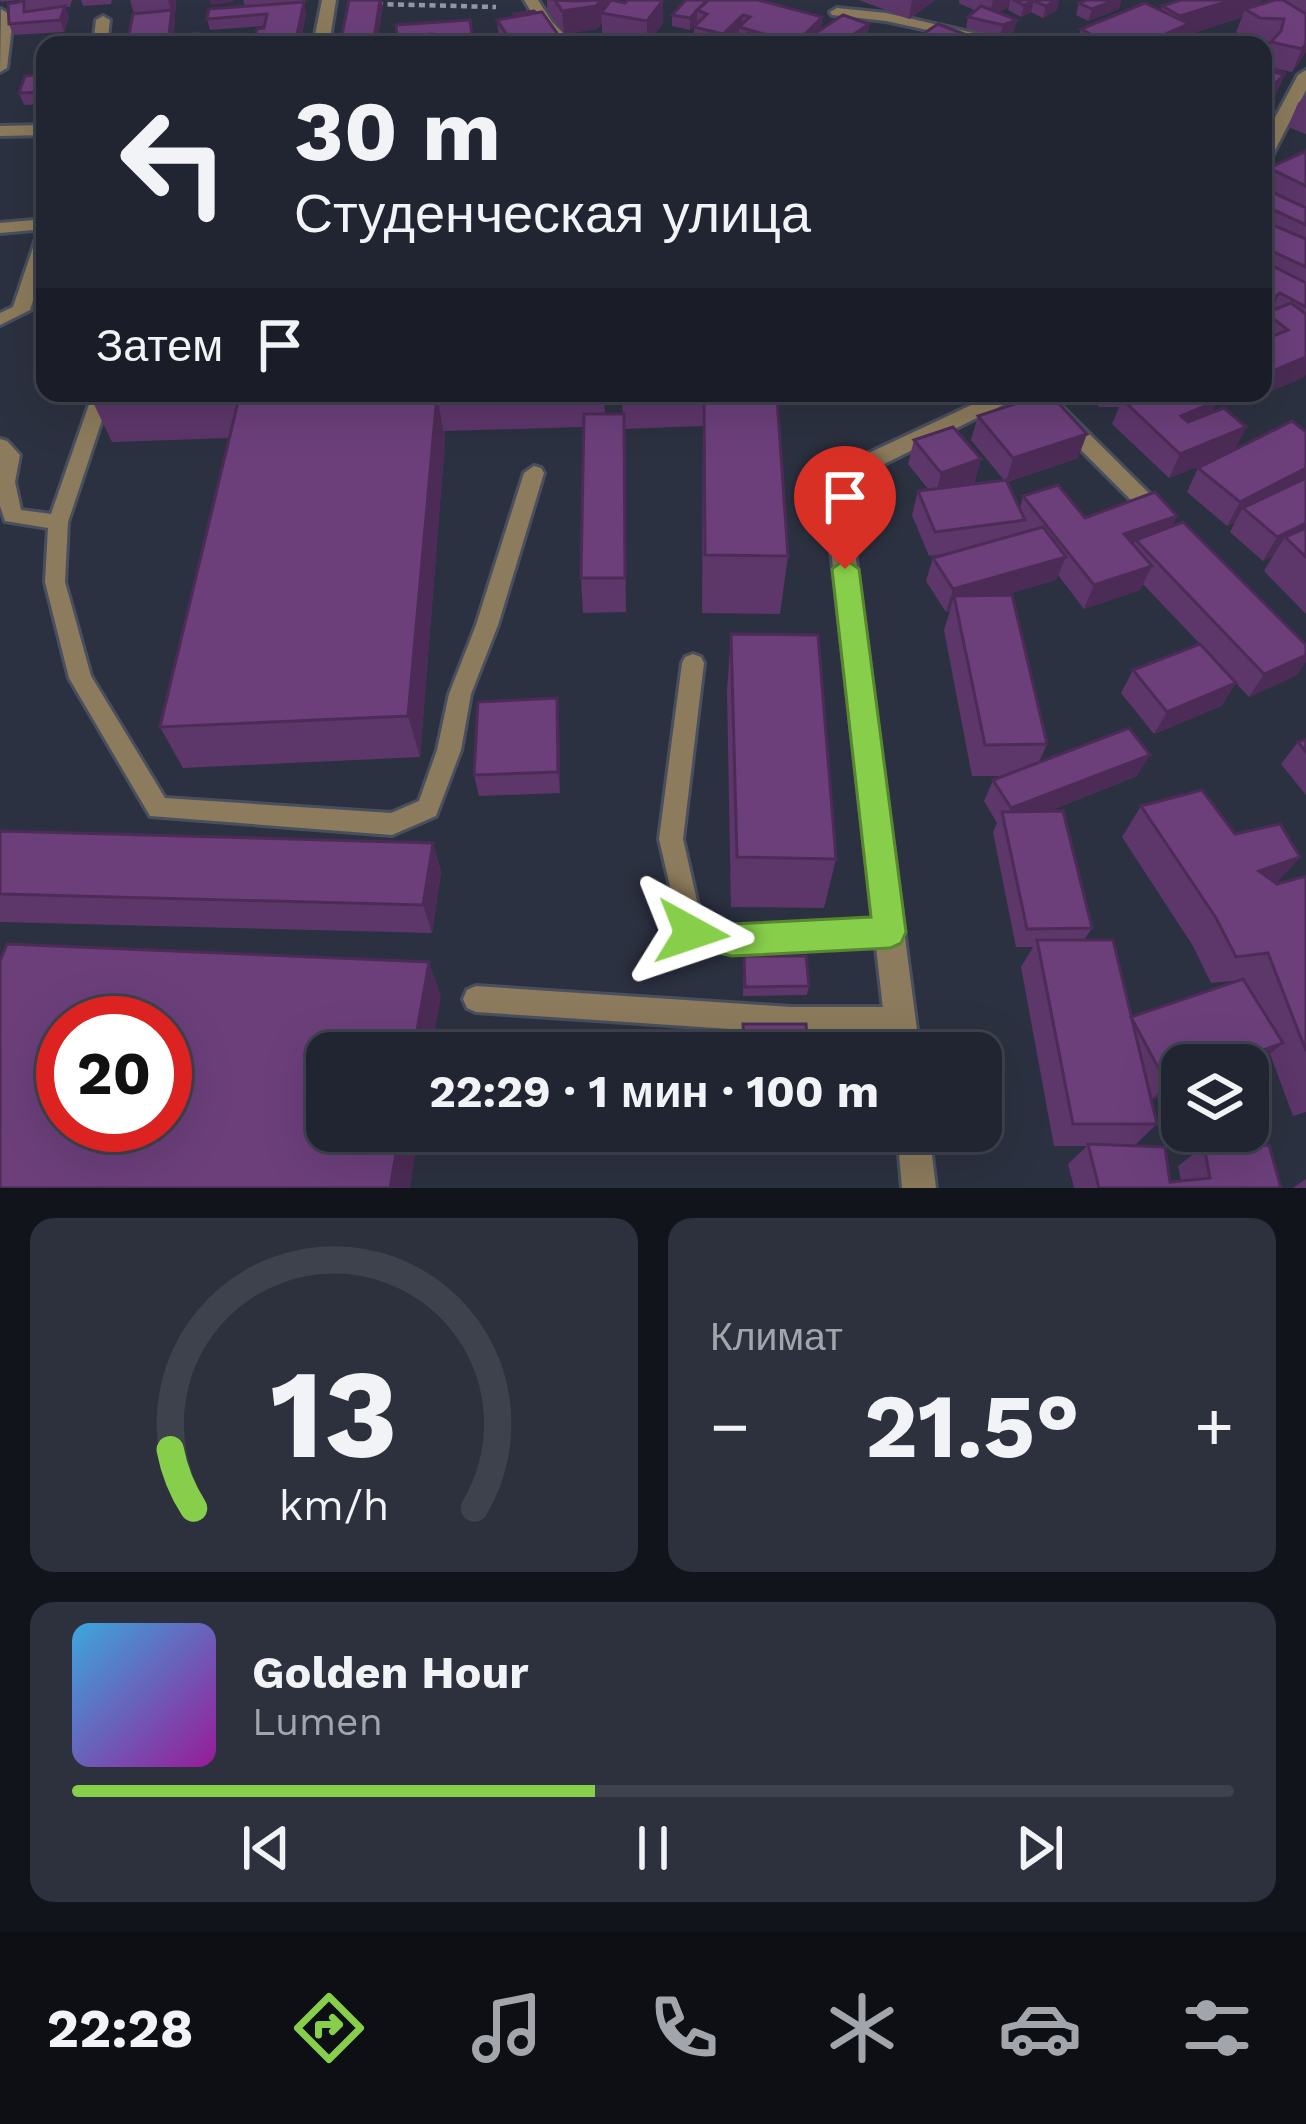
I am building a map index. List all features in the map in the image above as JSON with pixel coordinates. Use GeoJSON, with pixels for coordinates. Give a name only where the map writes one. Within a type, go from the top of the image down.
{"type":"FeatureCollection","features":[{"type":"Feature","properties":{"kind":"street"},"geometry":{"type":"LineString","coordinates":[[531,0],[558,36]]}},
{"type":"Feature","properties":{"kind":"street"},"geometry":{"type":"LineString","coordinates":[[322,36],[328,2]]}},
{"type":"Feature","properties":{"kind":"street"},"geometry":{"type":"LineString","coordinates":[[837,13],[886,17],[976,36]]}},
{"type":"Feature","properties":{"kind":"street"},"geometry":{"type":"LineString","coordinates":[[1272,138],[1302,86]]}},
{"type":"Feature","properties":{"kind":"street"},"geometry":{"type":"LineString","coordinates":[[0,130],[36,130]]}},
{"type":"Feature","properties":{"kind":"street"},"geometry":{"type":"LineString","coordinates":[[901,1032],[834,478],[996,402]]}},
{"type":"Feature","properties":{"kind":"street"},"geometry":{"type":"LineString","coordinates":[[1044,402],[1187,542]]}},
{"type":"Feature","properties":{"kind":"street"},"geometry":{"type":"LineString","coordinates":[[915,1152],[919,1188]]}},
{"type":"Feature","properties":{"kind":"lane"},"geometry":{"type":"LineString","coordinates":[[0,68],[2,13]]}},
{"type":"Feature","properties":{"kind":"lane"},"geometry":{"type":"LineString","coordinates":[[101,36],[104,20]]}},
{"type":"Feature","properties":{"kind":"lane"},"geometry":{"type":"LineString","coordinates":[[0,228],[36,225]]}},
{"type":"Feature","properties":{"kind":"lane"},"geometry":{"type":"LineString","coordinates":[[0,320],[21,310],[36,264]]}},
{"type":"Feature","properties":{"kind":"lane"},"geometry":{"type":"LineString","coordinates":[[99,402],[58,522],[55,582],[80,678],[158,808],[392,824],[428,808],[449,750],[460,694],[487,625],[534,473]]}},
{"type":"Feature","properties":{"kind":"lane"},"geometry":{"type":"LineString","coordinates":[[0,446],[10,455],[5,482],[12,515],[58,522]]}},
{"type":"Feature","properties":{"kind":"lane"},"geometry":{"type":"LineString","coordinates":[[693,663],[671,839],[692,933],[732,940],[890,932]]}},
{"type":"Feature","properties":{"kind":"lane"},"geometry":{"type":"LineString","coordinates":[[476,999],[791,1020],[900,1020]]}},
{"type":"Feature","properties":{"kind":"path"},"geometry":{"type":"LineString","coordinates":[[328,2],[496,7]]}},
{"type":"Feature","properties":{"kind":"building"},"geometry":{"type":"Polygon","coordinates":[[[349,0],[380,0],[374,36],[342,36],[349,0]]]}},
{"type":"Feature","properties":{"kind":"building"},"geometry":{"type":"Polygon","coordinates":[[[555,0],[601,0],[596,6],[562,11],[555,0]]]}},
{"type":"Feature","properties":{"kind":"building"},"geometry":{"type":"Polygon","coordinates":[[[611,0],[663,0],[647,21],[601,13],[611,0]]]}},
{"type":"Feature","properties":{"kind":"building"},"geometry":{"type":"Polygon","coordinates":[[[686,0],[707,0],[690,18],[672,15],[686,0]]]}},
{"type":"Feature","properties":{"kind":"building"},"geometry":{"type":"Polygon","coordinates":[[[709,0],[758,0],[822,17],[803,36],[771,36],[739,27],[750,17],[743,15],[723,34],[694,27],[707,14],[697,10],[709,0]]]}},
{"type":"Feature","properties":{"kind":"building"},"geometry":{"type":"Polygon","coordinates":[[[1013,0],[1056,0],[1046,6],[1013,0]]]}},
{"type":"Feature","properties":{"kind":"building"},"geometry":{"type":"Polygon","coordinates":[[[1115,0],[1092,9],[1079,3],[1115,0]]]}},
{"type":"Feature","properties":{"kind":"building"},"geometry":{"type":"Polygon","coordinates":[[[1181,0],[1232,0],[1180,16],[1162,6],[1181,0]]]}},
{"type":"Feature","properties":{"kind":"building"},"geometry":{"type":"Polygon","coordinates":[[[1283,0],[1306,14],[1306,43],[1302,49],[1272,42],[1284,19],[1260,18],[1245,9],[1283,0]]]}},
{"type":"Feature","properties":{"kind":"building"},"geometry":{"type":"Polygon","coordinates":[[[24,1],[24,12],[65,6],[60,20],[9,24],[8,4],[24,1]]]}},
{"type":"Feature","properties":{"kind":"building"},"geometry":{"type":"Polygon","coordinates":[[[304,2],[297,36],[255,36],[257,29],[264,28],[267,14],[207,19],[209,9],[304,2]]]}},
{"type":"Feature","properties":{"kind":"building"},"geometry":{"type":"Polygon","coordinates":[[[1145,3],[1189,24],[1161,36],[1094,36],[1081,29],[1145,3]]]}},
{"type":"Feature","properties":{"kind":"building"},"geometry":{"type":"Polygon","coordinates":[[[981,6],[1017,20],[1003,25],[968,17],[981,6]]]}},
{"type":"Feature","properties":{"kind":"building"},"geometry":{"type":"Polygon","coordinates":[[[172,10],[169,36],[129,36],[133,14],[172,10]]]}},
{"type":"Feature","properties":{"kind":"building"},"geometry":{"type":"Polygon","coordinates":[[[542,12],[559,36],[508,36],[497,20],[542,12]]]}},
{"type":"Feature","properties":{"kind":"building"},"geometry":{"type":"Polygon","coordinates":[[[843,15],[869,24],[851,36],[811,36],[843,15]]]}},
{"type":"Feature","properties":{"kind":"building"},"geometry":{"type":"Polygon","coordinates":[[[470,20],[472,36],[397,36],[396,25],[470,20]]]}},
{"type":"Feature","properties":{"kind":"building"},"geometry":{"type":"Polygon","coordinates":[[[938,24],[969,36],[920,36],[938,24]]]}},
{"type":"Feature","properties":{"kind":"building"},"geometry":{"type":"Polygon","coordinates":[[[1272,71],[1284,75],[1272,86],[1272,71]]]}},
{"type":"Feature","properties":{"kind":"building"},"geometry":{"type":"Polygon","coordinates":[[[36,75],[36,92],[19,93],[25,76],[36,75]]]}},
{"type":"Feature","properties":{"kind":"building"},"geometry":{"type":"Polygon","coordinates":[[[1306,151],[1306,186],[1272,169],[1306,151]]]}},
{"type":"Feature","properties":{"kind":"building"},"geometry":{"type":"Polygon","coordinates":[[[1272,192],[1306,208],[1306,225],[1272,209],[1272,192]]]}},
{"type":"Feature","properties":{"kind":"building"},"geometry":{"type":"Polygon","coordinates":[[[1272,225],[1306,239],[1306,267],[1272,251],[1272,225]]]}},
{"type":"Feature","properties":{"kind":"building"},"geometry":{"type":"Polygon","coordinates":[[[1272,266],[1306,283],[1306,307],[1280,293],[1272,299],[1272,266]]]}},
{"type":"Feature","properties":{"kind":"building"},"geometry":{"type":"Polygon","coordinates":[[[1291,303],[1306,314],[1306,357],[1272,371],[1272,335],[1288,330],[1272,318],[1272,311],[1291,303]]]}},
{"type":"Feature","properties":{"kind":"building"},"geometry":{"type":"Polygon","coordinates":[[[238,402],[436,402],[408,716],[160,727],[238,402]]]}},
{"type":"Feature","properties":{"kind":"building"},"geometry":{"type":"Polygon","coordinates":[[[704,402],[777,402],[788,556],[705,555],[704,402]]]}},
{"type":"Feature","properties":{"kind":"building"},"geometry":{"type":"Polygon","coordinates":[[[1021,402],[1057,402],[1087,434],[1013,458],[978,416],[1021,402]]]}},
{"type":"Feature","properties":{"kind":"building"},"geometry":{"type":"Polygon","coordinates":[[[1125,402],[1215,402],[1181,416],[1188,422],[1224,408],[1246,427],[1180,454],[1125,402]]]}},
{"type":"Feature","properties":{"kind":"building"},"geometry":{"type":"Polygon","coordinates":[[[584,414],[624,414],[625,578],[581,578],[584,414]]]}},
{"type":"Feature","properties":{"kind":"building"},"geometry":{"type":"Polygon","coordinates":[[[1292,421],[1306,432],[1306,468],[1240,502],[1198,468],[1292,421]]]}},
{"type":"Feature","properties":{"kind":"building"},"geometry":{"type":"Polygon","coordinates":[[[953,427],[981,459],[941,473],[914,440],[953,427]]]}},
{"type":"Feature","properties":{"kind":"building"},"geometry":{"type":"Polygon","coordinates":[[[1306,478],[1306,523],[1277,537],[1243,508],[1306,478]]]}},
{"type":"Feature","properties":{"kind":"building"},"geometry":{"type":"Polygon","coordinates":[[[1006,480],[1025,520],[935,532],[918,491],[1006,480]]]}},
{"type":"Feature","properties":{"kind":"building"},"geometry":{"type":"Polygon","coordinates":[[[1058,485],[1085,518],[1155,492],[1177,516],[1124,534],[1152,566],[1094,585],[1023,496],[1058,485]]]}},
{"type":"Feature","properties":{"kind":"building"},"geometry":{"type":"Polygon","coordinates":[[[1183,522],[1306,645],[1306,655],[1264,674],[1136,540],[1183,522]]]}},
{"type":"Feature","properties":{"kind":"building"},"geometry":{"type":"Polygon","coordinates":[[[1043,527],[1066,557],[953,589],[933,558],[1043,527]]]}},
{"type":"Feature","properties":{"kind":"building"},"geometry":{"type":"Polygon","coordinates":[[[1306,528],[1306,557],[1285,537],[1306,528]]]}},
{"type":"Feature","properties":{"kind":"building"},"geometry":{"type":"Polygon","coordinates":[[[1012,595],[1047,744],[985,745],[954,596],[1012,595]]]}},
{"type":"Feature","properties":{"kind":"building"},"geometry":{"type":"Polygon","coordinates":[[[731,634],[818,635],[836,859],[737,857],[731,634]]]}},
{"type":"Feature","properties":{"kind":"building"},"geometry":{"type":"Polygon","coordinates":[[[1200,644],[1236,683],[1167,712],[1133,670],[1200,644]]]}},
{"type":"Feature","properties":{"kind":"building"},"geometry":{"type":"Polygon","coordinates":[[[557,698],[558,772],[474,775],[478,702],[557,698]]]}},
{"type":"Feature","properties":{"kind":"building"},"geometry":{"type":"Polygon","coordinates":[[[1129,728],[1150,755],[1011,808],[993,780],[1129,728]]]}},
{"type":"Feature","properties":{"kind":"building"},"geometry":{"type":"Polygon","coordinates":[[[1202,790],[1235,834],[1280,824],[1300,857],[1259,871],[1277,884],[1306,876],[1306,1051],[1268,953],[1236,957],[1216,918],[1141,806],[1202,790]]]}},
{"type":"Feature","properties":{"kind":"building"},"geometry":{"type":"Polygon","coordinates":[[[1063,811],[1092,928],[1027,929],[1002,812],[1063,811]]]}},
{"type":"Feature","properties":{"kind":"building"},"geometry":{"type":"Polygon","coordinates":[[[0,831],[433,843],[423,905],[0,894],[0,831]]]}},
{"type":"Feature","properties":{"kind":"building"},"geometry":{"type":"Polygon","coordinates":[[[1037,940],[1113,940],[1157,1124],[1073,1124],[1037,940]]]}},
{"type":"Feature","properties":{"kind":"building"},"geometry":{"type":"Polygon","coordinates":[[[7,944],[429,962],[417,1032],[306,1032],[306,1152],[396,1152],[390,1188],[0,1188],[0,961],[7,944]]]}},
{"type":"Feature","properties":{"kind":"building"},"geometry":{"type":"Polygon","coordinates":[[[744,956],[806,956],[809,986],[745,987],[744,956]]]}},
{"type":"Feature","properties":{"kind":"building"},"geometry":{"type":"Polygon","coordinates":[[[1243,979],[1283,1043],[1269,1048],[1269,1044],[1161,1044],[1161,1073],[1131,1017],[1243,979]]]}},
{"type":"Feature","properties":{"kind":"building"},"geometry":{"type":"Polygon","coordinates":[[[743,1024],[806,1024],[807,1032],[743,1032],[743,1024]]]}},
{"type":"Feature","properties":{"kind":"building"},"geometry":{"type":"Polygon","coordinates":[[[1088,1144],[1161,1147],[1170,1182],[1210,1178],[1205,1152],[1269,1152],[1269,1145],[1281,1188],[1099,1188],[1088,1144]]]}},
{"type":"Feature","properties":{"kind":"route"},"geometry":{"type":"LineString","coordinates":[[692,933],[732,940],[890,932],[845,569]]}}]}
